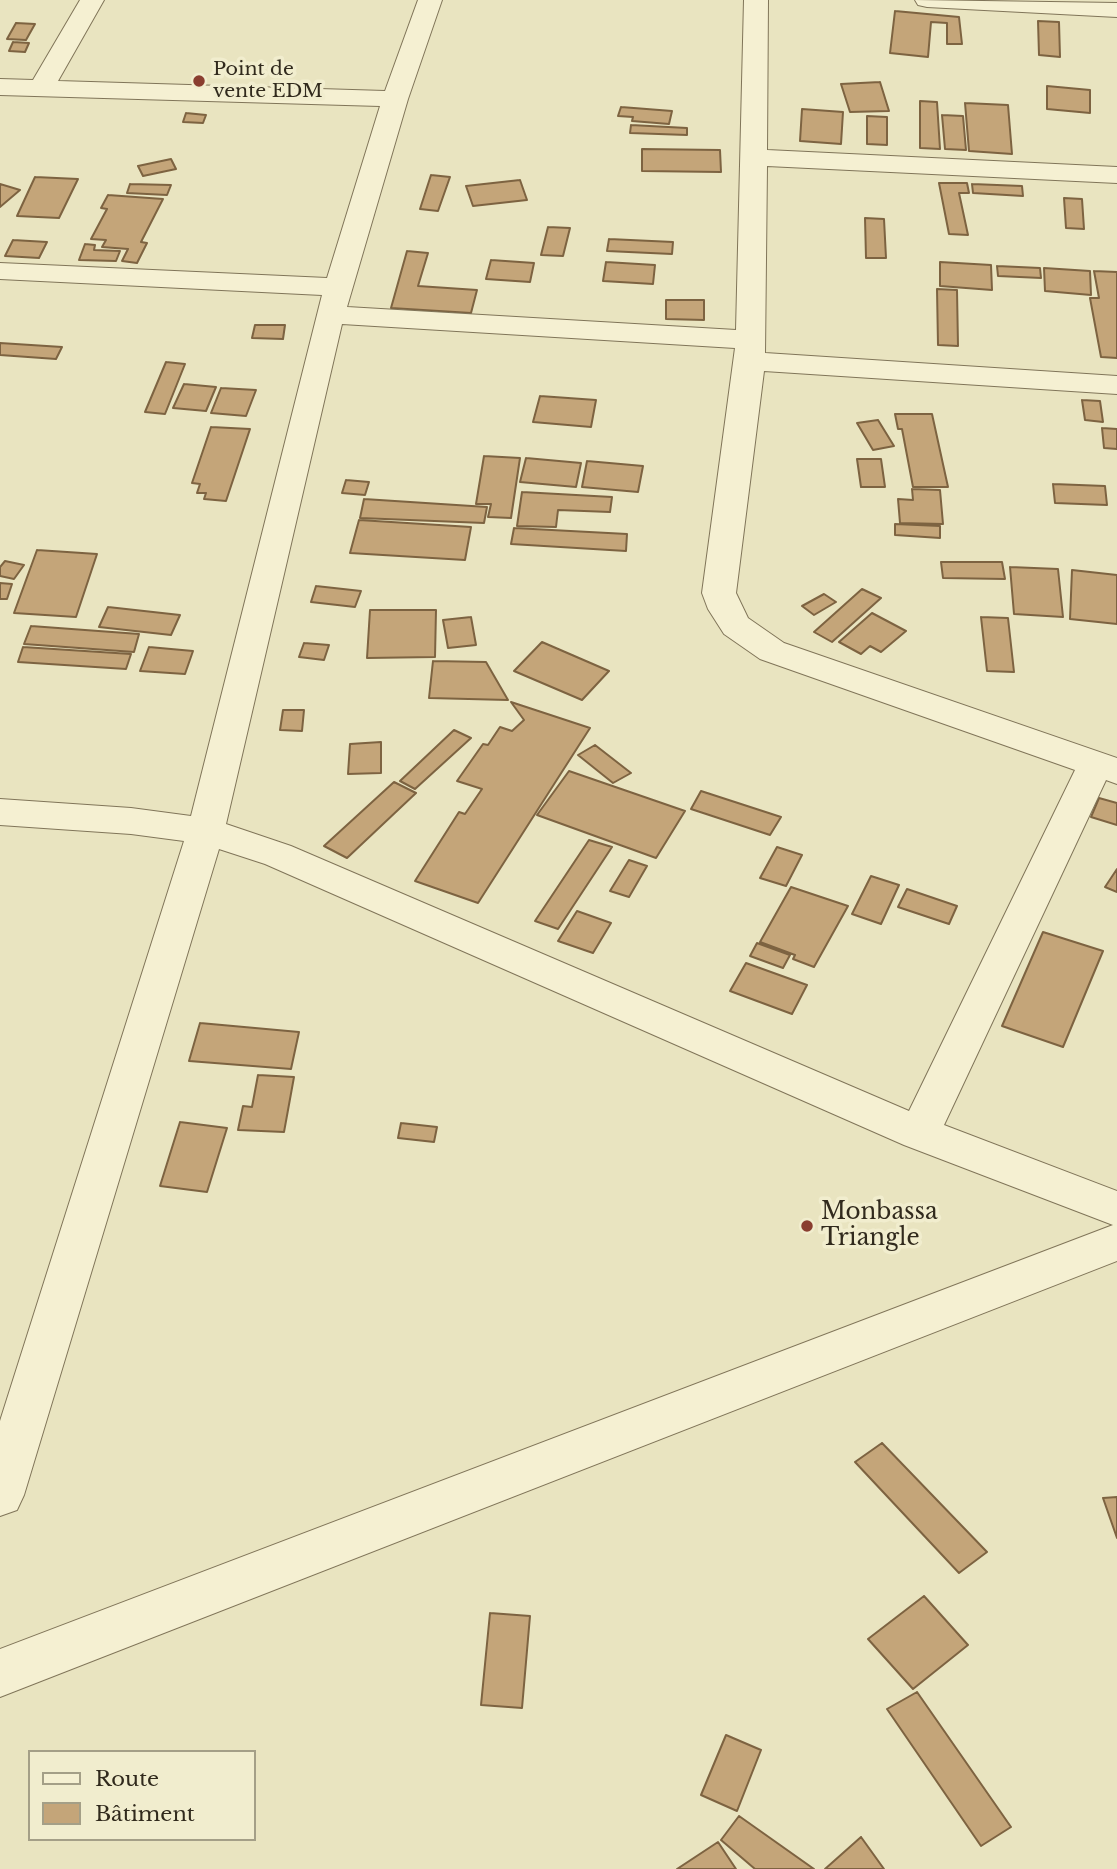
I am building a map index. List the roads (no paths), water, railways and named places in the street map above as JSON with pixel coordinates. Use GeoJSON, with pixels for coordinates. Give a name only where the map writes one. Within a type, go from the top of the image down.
{"type":"FeatureCollection","features":[{"type":"Feature","properties":{"kind":"street"},"geometry":{"type":"LineString","coordinates":[[41,89],[92,0]]}},
{"type":"Feature","properties":{"kind":"street"},"geometry":{"type":"LineString","coordinates":[[0,1495],[206,831],[335,301],[395,99],[430,0]]}},
{"type":"Feature","properties":{"kind":"street"},"geometry":{"type":"LineString","coordinates":[[756,0],[750,350],[719,593],[736,626],[772,651],[1106,769],[919,1133]]}},
{"type":"Feature","properties":{"kind":"street"},"geometry":{"type":"LineString","coordinates":[[927,0],[1117,10]]}},
{"type":"Feature","properties":{"kind":"street"},"geometry":{"type":"LineString","coordinates":[[0,87],[395,99]]}},
{"type":"Feature","properties":{"kind":"street"},"geometry":{"type":"LineString","coordinates":[[753,157],[1117,174]]}},
{"type":"Feature","properties":{"kind":"street"},"geometry":{"type":"LineString","coordinates":[[0,271],[335,301],[750,350],[1117,385]]}},
{"type":"Feature","properties":{"kind":"street"},"geometry":{"type":"LineString","coordinates":[[0,812],[131,821],[206,831],[278,855],[919,1133],[1117,1209]]}},
{"type":"Feature","properties":{"kind":"street"},"geometry":{"type":"LineString","coordinates":[[0,1673],[1117,1242]]}},
{"type":"Feature","properties":{"kind":"place","name":"Point de vente EDM"},"geometry":{"type":"Point","coordinates":[199,81]}},
{"type":"Feature","properties":{"kind":"place","name":"Monbassa Triangle"},"geometry":{"type":"Point","coordinates":[807,1226]}}]}
